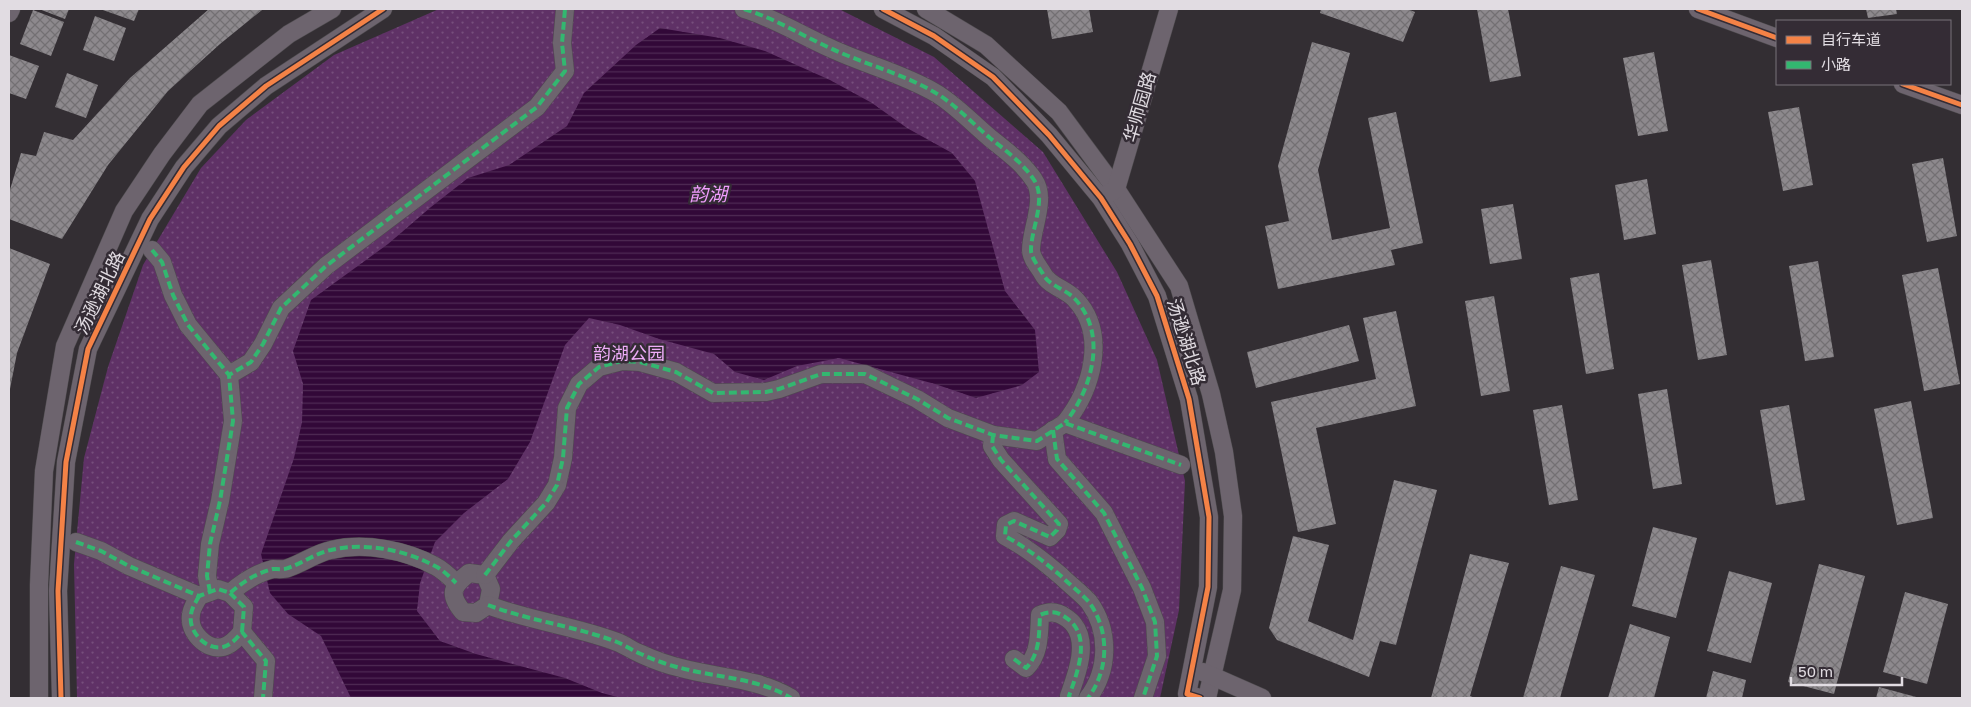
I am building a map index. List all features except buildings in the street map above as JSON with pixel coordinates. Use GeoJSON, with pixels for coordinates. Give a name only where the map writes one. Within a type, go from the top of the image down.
{"type":"FeatureCollection","features":[{"type":"Feature","properties":{"kind":"street"},"geometry":{"type":"LineString","coordinates":[[9,13],[11,9]]}},
{"type":"Feature","properties":{"kind":"street","name":"汤逊湖北路"},"geometry":{"type":"LineString","coordinates":[[38,698],[39,585],[44,471],[65,346],[124,211],[162,154],[200,104],[289,34],[332,9]]}},
{"type":"Feature","properties":{"kind":"street"},"geometry":{"type":"LineString","coordinates":[[229,375],[251,362],[263,344],[281,308],[326,266],[537,107],[565,71],[562,43],[565,9]]}},
{"type":"Feature","properties":{"kind":"street"},"geometry":{"type":"LineString","coordinates":[[485,575],[546,503],[557,485],[563,458],[567,408],[579,384],[599,367],[622,361],[640,362],[676,372],[713,393],[766,392],[780,390],[821,374],[865,374],[916,399],[948,418],[994,436],[1037,441],[1059,427],[1077,408],[1091,372],[1095,346],[1086,313],[1074,298],[1045,278],[1031,252],[1039,196],[1035,181],[1012,156],[936,93],[895,73],[830,48],[776,21],[744,9]]}},
{"type":"Feature","properties":{"kind":"street","name":"汤逊湖北路"},"geometry":{"type":"LineString","coordinates":[[883,9],[934,36],[993,77],[1108,194],[1130,244],[1157,296],[1189,399],[1209,517],[1208,588],[1192,668],[1191,697]]}},
{"type":"Feature","properties":{"kind":"street","name":"汤逊湖北路"},"geometry":{"type":"LineString","coordinates":[[926,9],[986,45],[1059,112],[1108,194],[1179,286],[1211,394],[1224,452],[1233,516],[1232,590],[1207,698]]}},
{"type":"Feature","properties":{"kind":"street","name":"华师园路"},"geometry":{"type":"LineString","coordinates":[[1108,194],[1169,9]]}},
{"type":"Feature","properties":{"kind":"street"},"geometry":{"type":"LineString","coordinates":[[1698,9],[1776,38]]}},
{"type":"Feature","properties":{"kind":"street","name":"汤逊湖北路"},"geometry":{"type":"LineString","coordinates":[[61,698],[58,591],[66,462],[88,349],[150,219],[184,167],[219,126],[266,86],[380,10]]}},
{"type":"Feature","properties":{"kind":"street"},"geometry":{"type":"LineString","coordinates":[[1906,85],[1962,105]]}},
{"type":"Feature","properties":{"kind":"street"},"geometry":{"type":"LineString","coordinates":[[76,542],[102,551],[129,566],[204,594],[218,589],[230,592],[244,608],[242,632],[236,640],[222,647],[210,646],[192,630],[191,615],[204,594],[210,544],[220,501],[233,421],[229,375],[188,324],[173,295],[162,262],[152,250]]}},
{"type":"Feature","properties":{"kind":"street"},"geometry":{"type":"LineString","coordinates":[[1059,427],[1181,465]]}},
{"type":"Feature","properties":{"kind":"street"},"geometry":{"type":"LineString","coordinates":[[1059,427],[1057,459],[1104,513],[1138,579],[1155,622],[1158,656],[1143,698]]}},
{"type":"Feature","properties":{"kind":"street"},"geometry":{"type":"LineString","coordinates":[[994,436],[992,446],[1001,460],[1059,524],[1057,530],[1050,537],[1014,521],[1006,525],[1006,536],[1029,549],[1057,573],[1088,601],[1099,620],[1105,644],[1104,654],[1098,684],[1088,698]]}},
{"type":"Feature","properties":{"kind":"street"},"geometry":{"type":"LineString","coordinates":[[230,592],[251,577],[273,570],[287,569],[305,559],[331,550],[361,546],[392,551],[417,559],[436,567],[456,583]]}},
{"type":"Feature","properties":{"kind":"street"},"geometry":{"type":"LineString","coordinates":[[469,573],[485,575],[491,589],[488,605],[476,614],[463,612],[452,593],[456,583],[469,573]]}},
{"type":"Feature","properties":{"kind":"street"},"geometry":{"type":"LineString","coordinates":[[488,605],[513,615],[557,624],[617,642],[640,654],[680,668],[750,682],[780,692],[791,698]]}},
{"type":"Feature","properties":{"kind":"street"},"geometry":{"type":"LineString","coordinates":[[1014,659],[1026,668],[1034,660],[1038,645],[1040,615],[1048,611],[1061,614],[1074,625],[1080,639],[1081,655],[1070,698]]}},
{"type":"Feature","properties":{"kind":"street"},"geometry":{"type":"LineString","coordinates":[[242,632],[266,661],[263,698]]}},
{"type":"Feature","properties":{"kind":"street"},"geometry":{"type":"LineString","coordinates":[[1192,668],[1213,675],[1262,698]]}},
{"type":"Feature","properties":{"kind":"green space","name":"韵湖公园"},"geometry":{"type":"Polygon","coordinates":[[[439,9],[839,9],[934,57],[1043,152],[1117,272],[1157,360],[1185,481],[1179,610],[1160,698],[77,698],[74,564],[84,458],[108,367],[143,265],[201,168],[246,120],[334,55],[439,9]]]}},
{"type":"Feature","properties":{"kind":"water","name":"韵湖"},"geometry":{"type":"Polygon","coordinates":[[[660,28],[720,38],[765,51],[830,80],[872,103],[907,128],[952,153],[975,181],[1005,291],[1035,330],[1039,372],[1022,385],[976,398],[935,384],[839,358],[797,366],[764,380],[735,372],[714,354],[659,339],[620,325],[589,318],[565,345],[530,442],[508,479],[464,513],[435,542],[420,583],[417,611],[440,641],[476,654],[565,678],[602,693],[621,698],[351,698],[321,636],[288,614],[270,593],[261,554],[294,458],[302,422],[303,384],[293,351],[311,300],[388,244],[468,178],[509,165],[567,126],[584,93],[636,45],[660,28]]]}},
{"type":"Feature","properties":{"kind":"marked path"},"geometry":{"type":"LineString","coordinates":[[210,592],[207,576],[210,544],[220,501],[233,421],[229,375],[251,362],[263,344],[281,308],[326,266],[537,107],[565,71],[562,43],[565,9]]}},
{"type":"Feature","properties":{"kind":"marked path"},"geometry":{"type":"LineString","coordinates":[[744,9],[766,17],[830,48],[909,79],[934,92],[1014,157],[1030,174],[1038,188],[1039,196],[1031,250],[1032,256],[1046,278],[1053,285],[1075,299],[1085,313],[1091,328],[1093,345],[1089,378],[1083,394],[1065,423]]}},
{"type":"Feature","properties":{"kind":"marked path"},"geometry":{"type":"LineString","coordinates":[[152,250],[162,262],[173,295],[188,325],[229,375]]}},
{"type":"Feature","properties":{"kind":"marked path"},"geometry":{"type":"LineString","coordinates":[[485,575],[511,541],[546,503],[557,485],[563,458],[567,408],[579,384],[599,367],[622,361],[640,362],[676,372],[713,393],[766,392],[821,374],[865,374],[917,399],[948,418],[993,435],[1037,441],[1065,423],[1181,465]]}},
{"type":"Feature","properties":{"kind":"marked path"},"geometry":{"type":"LineString","coordinates":[[1053,430],[1057,459],[1104,513],[1142,588],[1155,622],[1157,656],[1143,698]]}},
{"type":"Feature","properties":{"kind":"marked path"},"geometry":{"type":"LineString","coordinates":[[993,435],[992,446],[1001,460],[1059,524],[1057,530],[1050,537],[1014,521],[1006,525],[1005,536],[1041,559],[1083,595],[1096,613],[1101,625],[1104,650],[1103,663],[1095,687],[1088,698]]}},
{"type":"Feature","properties":{"kind":"marked path"},"geometry":{"type":"LineString","coordinates":[[76,542],[101,551],[129,566],[199,596],[218,589],[230,593],[250,578],[261,573],[273,569],[286,569],[325,551],[357,547],[384,549],[423,560],[438,568],[456,583]]}},
{"type":"Feature","properties":{"kind":"marked path"},"geometry":{"type":"LineString","coordinates":[[230,593],[244,607],[242,632]]}},
{"type":"Feature","properties":{"kind":"marked path"},"geometry":{"type":"LineString","coordinates":[[199,596],[191,613],[192,627],[195,633],[210,646],[223,647],[229,645],[242,632],[266,661],[263,698]]}},
{"type":"Feature","properties":{"kind":"marked path"},"geometry":{"type":"LineString","coordinates":[[488,605],[504,611],[601,636],[620,643],[638,653],[671,665],[765,686],[791,698]]}},
{"type":"Feature","properties":{"kind":"marked path"},"geometry":{"type":"LineString","coordinates":[[1014,659],[1026,668],[1031,662],[1038,643],[1040,615],[1053,612],[1066,618],[1074,625],[1081,641],[1080,660],[1070,698]]}},
{"type":"Feature","properties":{"kind":"cycle path"},"geometry":{"type":"LineString","coordinates":[[61,698],[58,591],[66,462],[88,349],[150,219],[184,167],[219,126],[266,86],[383,9]]}},
{"type":"Feature","properties":{"kind":"cycle path"},"geometry":{"type":"LineString","coordinates":[[883,9],[934,36],[993,77],[1049,135],[1101,198],[1130,244],[1157,296],[1189,399],[1209,517],[1208,587],[1187,694],[1200,698]]}},
{"type":"Feature","properties":{"kind":"cycle path"},"geometry":{"type":"LineString","coordinates":[[1698,9],[1776,38]]}},
{"type":"Feature","properties":{"kind":"cycle path"},"geometry":{"type":"LineString","coordinates":[[1906,85],[1962,105]]}}]}
